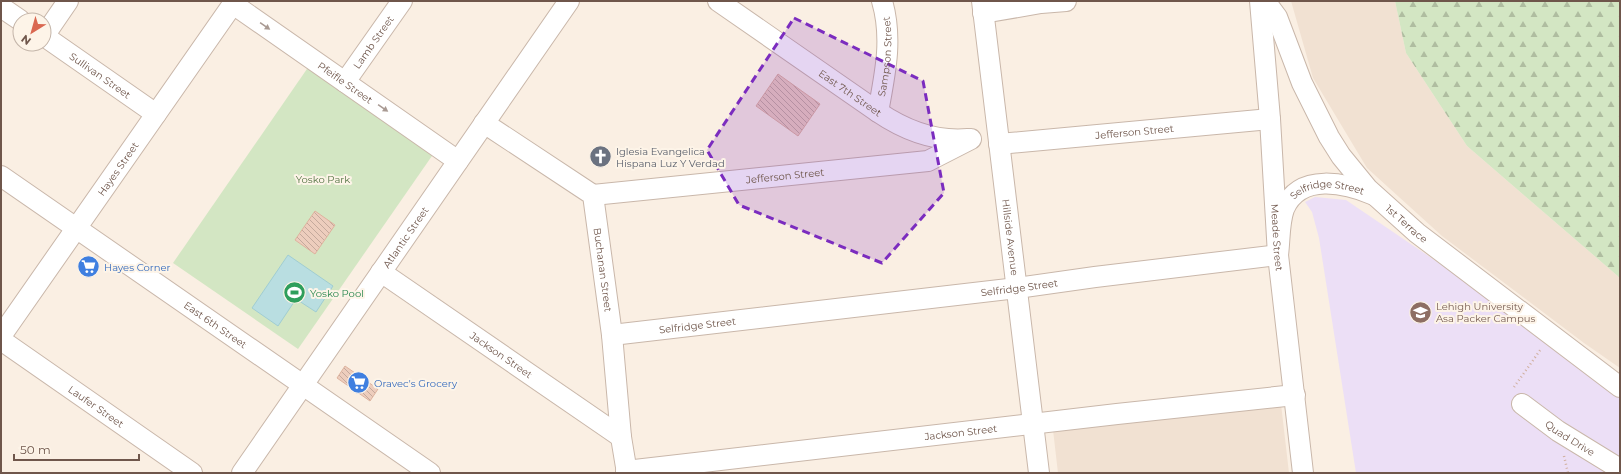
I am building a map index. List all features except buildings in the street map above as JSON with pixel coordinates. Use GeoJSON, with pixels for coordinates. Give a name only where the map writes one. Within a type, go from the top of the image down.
{"type":"FeatureCollection","features":[{"type":"Feature","properties":{"kind":"street"},"geometry":{"type":"LineString","coordinates":[[52,24],[68,1]]}},
{"type":"Feature","properties":{"kind":"street","name":"Lamb Street"},"geometry":{"type":"LineString","coordinates":[[345,82],[402,1]]}},
{"type":"Feature","properties":{"kind":"street","name":"Atlantic Street"},"geometry":{"type":"LineString","coordinates":[[242,473],[569,1]]}},
{"type":"Feature","properties":{"kind":"street","name":"East 7th Street"},"geometry":{"type":"LineString","coordinates":[[718,1],[878,112],[901,126],[928,137],[957,140],[999,140]]}},
{"type":"Feature","properties":{"kind":"street","name":"Sampson Street"},"geometry":{"type":"LineString","coordinates":[[878,112],[888,62],[887,22],[882,1]]}},
{"type":"Feature","properties":{"kind":"street"},"geometry":{"type":"LineString","coordinates":[[982,7],[1066,1]]}},
{"type":"Feature","properties":{"kind":"street","name":"Meade Street"},"geometry":{"type":"LineString","coordinates":[[1260,1],[1270,120],[1278,255],[1303,473]]}},
{"type":"Feature","properties":{"kind":"street","name":"1st Terrace"},"geometry":{"type":"LineString","coordinates":[[1265,1],[1278,17],[1302,82],[1328,137],[1374,195],[1417,233],[1620,387]]}},
{"type":"Feature","properties":{"kind":"street","name":"Pfeifle Street"},"geometry":{"type":"LineString","coordinates":[[234,2],[458,161]]}},
{"type":"Feature","properties":{"kind":"street","name":"Hayes Street"},"geometry":{"type":"LineString","coordinates":[[1,336],[234,2]]}},
{"type":"Feature","properties":{"kind":"street"},"geometry":{"type":"LineString","coordinates":[[1,7],[12,15]]}},
{"type":"Feature","properties":{"kind":"street","name":"Hillside Avenue"},"geometry":{"type":"LineString","coordinates":[[982,7],[1039,473]]}},
{"type":"Feature","properties":{"kind":"street","name":"Sullivan Street"},"geometry":{"type":"LineString","coordinates":[[52,42],[156,114]]}},
{"type":"Feature","properties":{"kind":"street","name":"Jefferson Street"},"geometry":{"type":"LineString","coordinates":[[999,140],[1270,120]]}},
{"type":"Feature","properties":{"kind":"street"},"geometry":{"type":"LineString","coordinates":[[484,123],[593,195]]}},
{"type":"Feature","properties":{"kind":"street","name":"Jefferson Street"},"geometry":{"type":"LineString","coordinates":[[593,195],[928,161],[971,139]]}},
{"type":"Feature","properties":{"kind":"street","name":"East 6th Street"},"geometry":{"type":"LineString","coordinates":[[1,176],[430,473]]}},
{"type":"Feature","properties":{"kind":"street","name":"Selfridge Street"},"geometry":{"type":"LineString","coordinates":[[612,335],[1017,288],[1278,255],[1284,210],[1291,197],[1297,192],[1304,188],[1319,184],[1337,183],[1356,187],[1374,195]]}},
{"type":"Feature","properties":{"kind":"street","name":"Buchanan Street"},"geometry":{"type":"LineString","coordinates":[[593,195],[612,335],[621,437],[626,472]]}},
{"type":"Feature","properties":{"kind":"street","name":"Jackson Street"},"geometry":{"type":"LineString","coordinates":[[381,272],[621,437]]}},
{"type":"Feature","properties":{"kind":"street","name":"Laufer Street"},"geometry":{"type":"LineString","coordinates":[[1,340],[192,473]]}},
{"type":"Feature","properties":{"kind":"street","name":"Jackson Street"},"geometry":{"type":"LineString","coordinates":[[626,472],[1295,395]]}},
{"type":"Feature","properties":{"kind":"street","name":"Quad Drive"},"geometry":{"type":"LineString","coordinates":[[1522,404],[1558,431],[1620,469]]}},
{"type":"Feature","properties":{"kind":"path"},"geometry":{"type":"LineString","coordinates":[[1522,404],[1509,395],[1543,346]]}},
{"type":"Feature","properties":{"kind":"path"},"geometry":{"type":"LineString","coordinates":[[1564,458],[1568,473]]}},
{"type":"Feature","properties":{"kind":"highlighted area"},"geometry":{"type":"Polygon","coordinates":[[[794,18],[923,81],[944,193],[882,263],[739,205],[707,150],[794,18]]]}},
{"type":"Feature","properties":{"kind":"shaded area"},"geometry":{"type":"Polygon","coordinates":[[[1291,1],[1395,1],[1406,53],[1467,146],[1620,278],[1620,368],[1584,343],[1442,236],[1367,168],[1313,78],[1291,1]]]}},
{"type":"Feature","properties":{"kind":"shaded area","name":"Lehigh University Asa Packer Campus"},"geometry":{"type":"Polygon","coordinates":[[[1315,197],[1346,200],[1620,386],[1620,473],[1356,473],[1319,238],[1312,212],[1305,202],[1315,197]]]}},
{"type":"Feature","properties":{"kind":"shaded area"},"geometry":{"type":"Polygon","coordinates":[[[1281,404],[1289,473],[1058,473],[1053,430],[1281,404]]]}},
{"type":"Feature","properties":{"kind":"green space"},"geometry":{"type":"Polygon","coordinates":[[[1395,1],[1620,1],[1620,278],[1467,146],[1406,53],[1395,1]]]}},
{"type":"Feature","properties":{"kind":"green space","name":"Yosko Park"},"geometry":{"type":"Polygon","coordinates":[[[309,66],[434,153],[298,349],[173,263],[309,66]]]}},
{"type":"Feature","properties":{"kind":"water","name":"Yosko Pool"},"geometry":{"type":"Polygon","coordinates":[[[288,255],[333,286],[316,312],[296,299],[278,326],[252,308],[288,255]]]}},
{"type":"Feature","properties":{"kind":"place","name":"Iglesia Evangelica Hispana Luz Y Verdad"},"geometry":{"type":"Point","coordinates":[601,157]}},
{"type":"Feature","properties":{"kind":"place","name":"Hayes Corner"},"geometry":{"type":"Point","coordinates":[89,267]}},
{"type":"Feature","properties":{"kind":"place","name":"Yosko Pool"},"geometry":{"type":"Point","coordinates":[295,293]}},
{"type":"Feature","properties":{"kind":"place","name":"Lehigh University Asa Packer Campus"},"geometry":{"type":"Point","coordinates":[1421,312]}},
{"type":"Feature","properties":{"kind":"place","name":"Oravec's Grocery"},"geometry":{"type":"Point","coordinates":[358,383]}}]}
